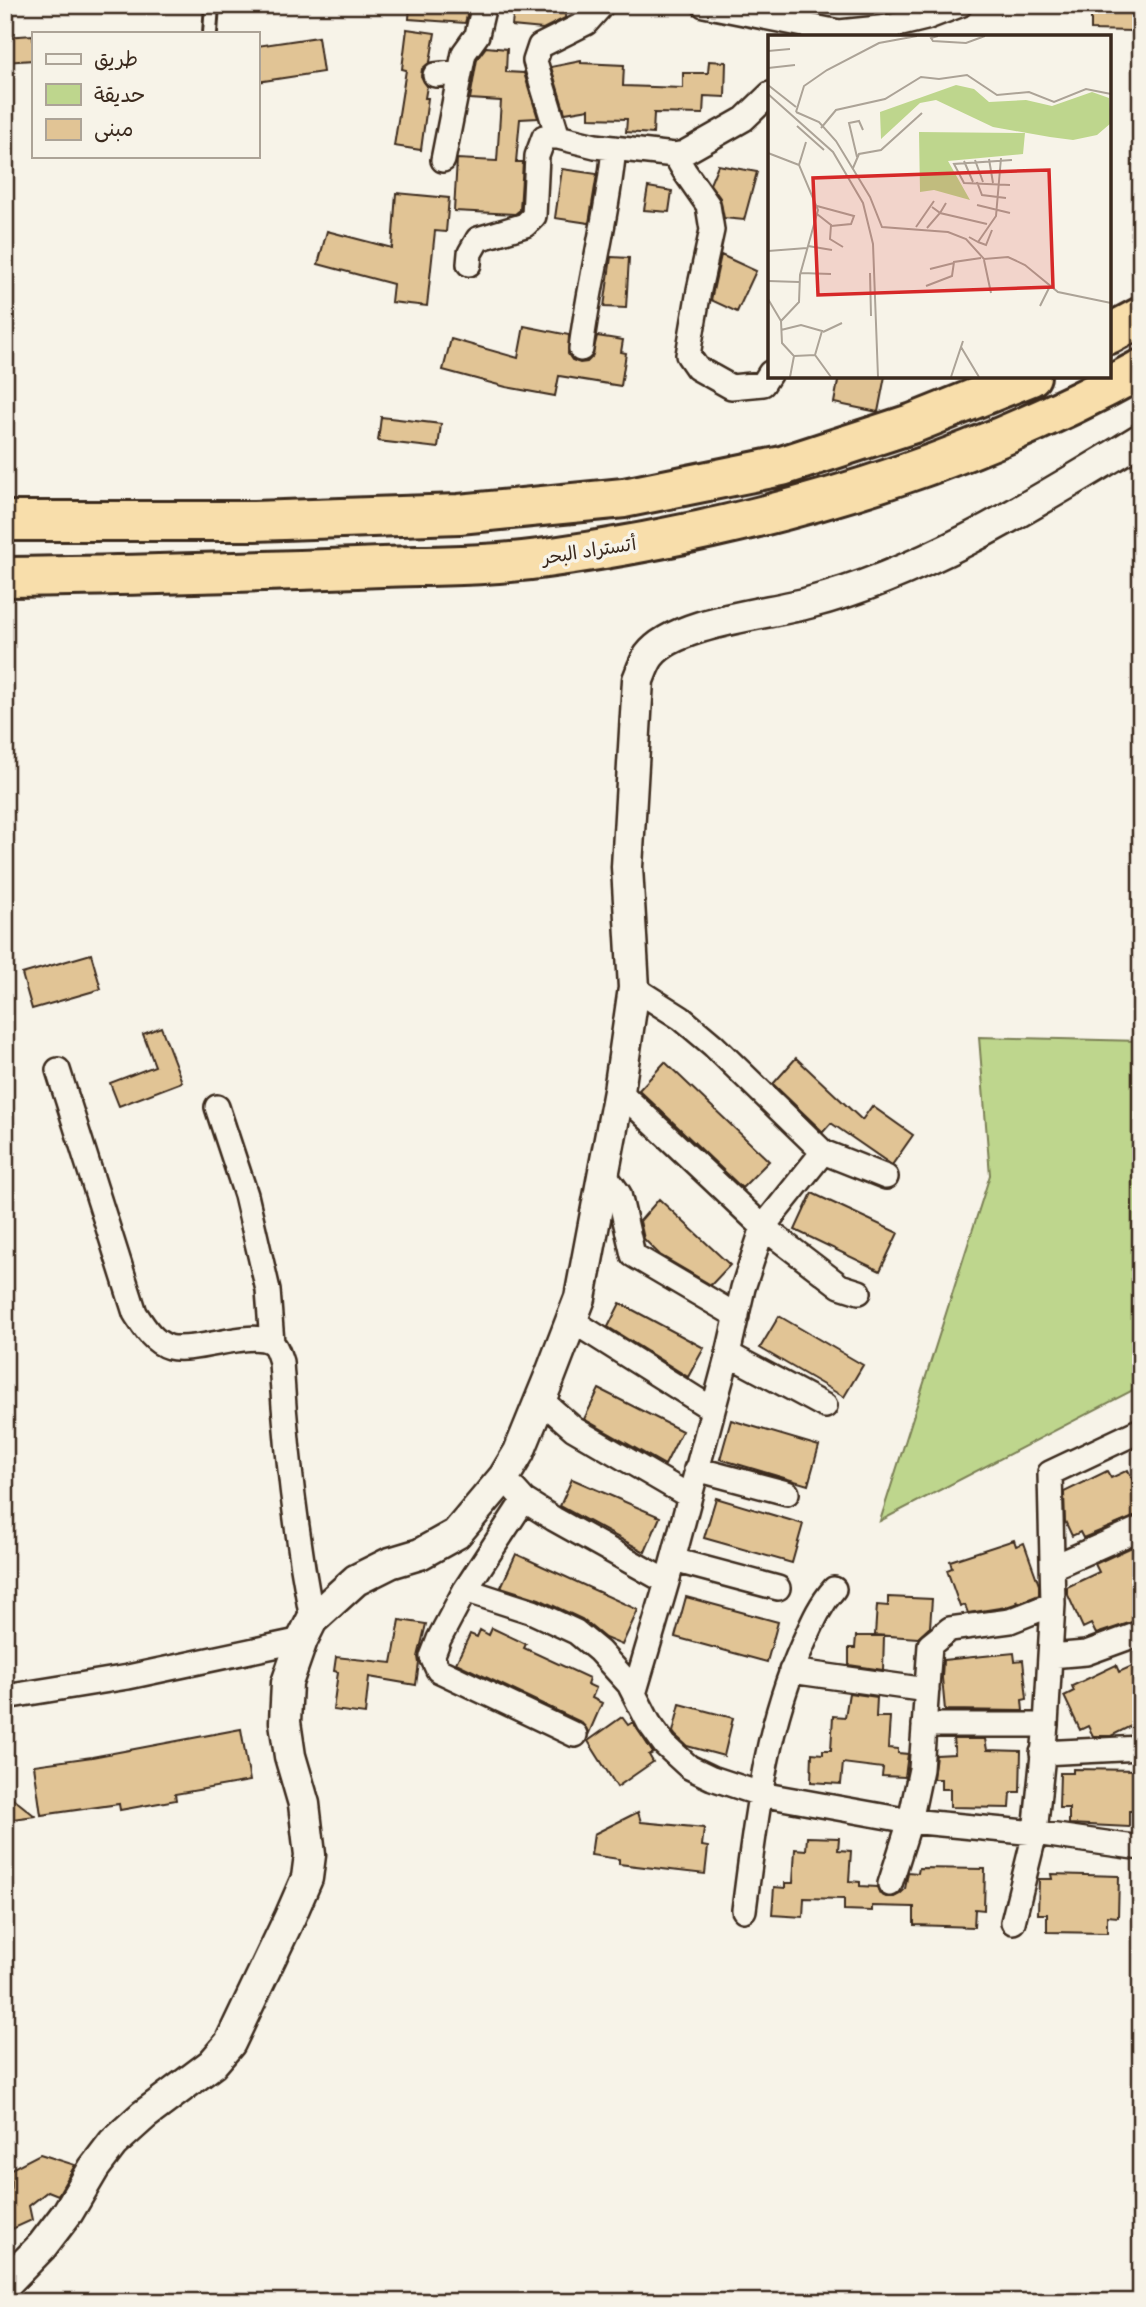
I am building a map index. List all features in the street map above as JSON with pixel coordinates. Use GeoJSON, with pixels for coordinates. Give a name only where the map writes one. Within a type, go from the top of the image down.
{"type":"FeatureCollection","features":[{"type":"Feature","properties":{"kind":"highway"},"geometry":{"type":"LineString","coordinates":[[1111,333],[1141,317]]}},
{"type":"Feature","properties":{"kind":"highway","name":"أتستراد البحر"},"geometry":{"type":"LineString","coordinates":[[5,577],[183,575],[479,563],[536,559],[617,547],[736,523],[891,480],[1010,432],[1141,369]]}},
{"type":"Feature","properties":{"kind":"highway"},"geometry":{"type":"LineString","coordinates":[[5,522],[254,521],[405,516],[486,512],[624,498],[782,466],[914,424],[1026,378]]}},
{"type":"Feature","properties":{"kind":"street"},"geometry":{"type":"LineString","coordinates":[[443,160],[464,53],[477,36],[484,5]]}},
{"type":"Feature","properties":{"kind":"street"},"geometry":{"type":"LineString","coordinates":[[558,137],[535,61],[537,50],[586,23],[602,5]]}},
{"type":"Feature","properties":{"kind":"street"},"geometry":{"type":"LineString","coordinates":[[704,5],[797,30],[874,33],[960,5]]}},
{"type":"Feature","properties":{"kind":"street"},"geometry":{"type":"LineString","coordinates":[[435,75],[460,72]]}},
{"type":"Feature","properties":{"kind":"street"},"geometry":{"type":"LineString","coordinates":[[469,264],[470,253],[478,239],[525,225],[535,214],[537,156],[545,136],[614,149],[676,155],[744,119],[768,96]]}},
{"type":"Feature","properties":{"kind":"street"},"geometry":{"type":"LineString","coordinates":[[581,349],[610,196],[614,149]]}},
{"type":"Feature","properties":{"kind":"street"},"geometry":{"type":"LineString","coordinates":[[676,155],[685,173],[708,205],[712,230],[688,355],[697,368],[731,387],[763,384],[768,376]]}},
{"type":"Feature","properties":{"kind":"street"},"geometry":{"type":"LineString","coordinates":[[8,2274],[42,2246],[68,2212],[94,2168],[113,2143],[144,2115],[212,2064],[230,2043],[290,1917],[307,1878],[310,1855],[304,1804],[290,1756],[285,1722],[287,1683],[307,1630],[356,1580],[390,1563],[420,1553],[456,1534],[504,1477],[519,1452],[541,1400],[580,1298],[619,1091],[634,988],[627,867],[638,680],[649,657],[664,642],[721,620],[808,604],[909,568],[945,551],[1141,439]]}},
{"type":"Feature","properties":{"kind":"street"},"geometry":{"type":"LineString","coordinates":[[634,988],[681,1018],[713,1045],[792,1125],[823,1152],[886,1177]]}},
{"type":"Feature","properties":{"kind":"street"},"geometry":{"type":"LineString","coordinates":[[58,1070],[135,1313],[145,1328],[157,1341],[171,1347],[193,1348],[232,1340],[262,1339],[272,1343]]}},
{"type":"Feature","properties":{"kind":"street"},"geometry":{"type":"LineString","coordinates":[[619,1091],[763,1227],[840,1286],[859,1292]]}},
{"type":"Feature","properties":{"kind":"street"},"geometry":{"type":"LineString","coordinates":[[217,1107],[246,1195],[268,1290],[272,1343],[281,1362],[285,1440],[304,1575],[307,1630]]}},
{"type":"Feature","properties":{"kind":"street"},"geometry":{"type":"LineString","coordinates":[[634,1693],[673,1560],[743,1288],[763,1227],[823,1152]]}},
{"type":"Feature","properties":{"kind":"street"},"geometry":{"type":"LineString","coordinates":[[603,1172],[619,1194],[633,1255],[737,1316]]}},
{"type":"Feature","properties":{"kind":"street"},"geometry":{"type":"LineString","coordinates":[[571,1320],[712,1409]]}},
{"type":"Feature","properties":{"kind":"street"},"geometry":{"type":"LineString","coordinates":[[728,1354],[825,1406]]}},
{"type":"Feature","properties":{"kind":"street"},"geometry":{"type":"LineString","coordinates":[[541,1400],[574,1429],[689,1496]]}},
{"type":"Feature","properties":{"kind":"street"},"geometry":{"type":"LineString","coordinates":[[1013,1922],[1035,1833],[1045,1725],[1054,1604],[1050,1473],[1141,1430]]}},
{"type":"Feature","properties":{"kind":"street"},"geometry":{"type":"LineString","coordinates":[[696,1469],[787,1493]]}},
{"type":"Feature","properties":{"kind":"street"},"geometry":{"type":"LineString","coordinates":[[504,1477],[524,1500],[667,1582]]}},
{"type":"Feature","properties":{"kind":"street"},"geometry":{"type":"LineString","coordinates":[[524,1500],[465,1590],[432,1657],[438,1671],[575,1735]]}},
{"type":"Feature","properties":{"kind":"street"},"geometry":{"type":"LineString","coordinates":[[1052,1567],[1141,1528]]}},
{"type":"Feature","properties":{"kind":"street"},"geometry":{"type":"LineString","coordinates":[[673,1560],[778,1588]]}},
{"type":"Feature","properties":{"kind":"street"},"geometry":{"type":"LineString","coordinates":[[744,1909],[760,1794],[774,1724],[791,1671],[820,1605],[834,1589]]}},
{"type":"Feature","properties":{"kind":"street"},"geometry":{"type":"LineString","coordinates":[[465,1590],[533,1612],[576,1632],[619,1671],[665,1745],[689,1767],[712,1778],[760,1794],[910,1821],[1035,1833],[1141,1848]]}},
{"type":"Feature","properties":{"kind":"street"},"geometry":{"type":"LineString","coordinates":[[890,1884],[910,1821],[921,1769],[930,1645],[950,1629],[1010,1621],[1054,1604]]}},
{"type":"Feature","properties":{"kind":"street"},"geometry":{"type":"LineString","coordinates":[[5,1697],[128,1677],[307,1630]]}},
{"type":"Feature","properties":{"kind":"street"},"geometry":{"type":"LineString","coordinates":[[1050,1656],[1086,1653],[1141,1633]]}},
{"type":"Feature","properties":{"kind":"street"},"geometry":{"type":"LineString","coordinates":[[791,1671],[927,1690]]}},
{"type":"Feature","properties":{"kind":"street"},"geometry":{"type":"LineString","coordinates":[[924,1725],[1045,1725]]}},
{"type":"Feature","properties":{"kind":"street"},"geometry":{"type":"LineString","coordinates":[[1042,1753],[1141,1748]]}},
{"type":"Feature","properties":{"kind":"lane"},"geometry":{"type":"LineString","coordinates":[[210,32],[212,5]]}},
{"type":"Feature","properties":{"kind":"green space"},"geometry":{"type":"Polygon","coordinates":[[[979,1037],[1141,1041],[1141,1386],[880,1521],[990,1175],[979,1037]]]}},
{"type":"Feature","properties":{"kind":"building"},"geometry":{"type":"Polygon","coordinates":[[[410,5],[470,5],[465,23],[409,19],[410,5]]]}},
{"type":"Feature","properties":{"kind":"building"},"geometry":{"type":"Polygon","coordinates":[[[514,5],[566,5],[565,18],[543,29],[512,26],[514,5]]]}},
{"type":"Feature","properties":{"kind":"building"},"geometry":{"type":"Polygon","coordinates":[[[1091,5],[1133,5],[1132,31],[1091,30],[1091,5]]]}},
{"type":"Feature","properties":{"kind":"building"},"geometry":{"type":"Polygon","coordinates":[[[407,29],[435,33],[430,62],[422,69],[421,76],[427,86],[425,98],[428,98],[421,150],[394,146],[406,70],[402,69],[407,29]]]}},
{"type":"Feature","properties":{"kind":"building"},"geometry":{"type":"Polygon","coordinates":[[[32,35],[32,60],[5,62],[5,37],[32,35]]]}},
{"type":"Feature","properties":{"kind":"building"},"geometry":{"type":"Polygon","coordinates":[[[318,37],[323,72],[259,82],[259,46],[318,37]]]}},
{"type":"Feature","properties":{"kind":"building"},"geometry":{"type":"Polygon","coordinates":[[[486,47],[507,49],[506,72],[524,73],[538,118],[520,119],[516,162],[523,162],[520,210],[515,214],[454,211],[457,159],[497,161],[501,101],[470,99],[477,59],[486,47]]]}},
{"type":"Feature","properties":{"kind":"building"},"geometry":{"type":"Polygon","coordinates":[[[581,61],[624,65],[623,86],[683,88],[683,73],[708,73],[709,61],[726,62],[725,97],[704,96],[703,114],[654,113],[653,134],[626,132],[627,119],[589,118],[589,109],[565,113],[551,67],[581,61]]]}},
{"type":"Feature","properties":{"kind":"building"},"geometry":{"type":"Polygon","coordinates":[[[718,165],[757,172],[744,220],[724,218],[720,198],[710,184],[718,165]]]}},
{"type":"Feature","properties":{"kind":"building"},"geometry":{"type":"Polygon","coordinates":[[[562,169],[597,174],[589,223],[555,218],[562,169]]]}},
{"type":"Feature","properties":{"kind":"building"},"geometry":{"type":"Polygon","coordinates":[[[648,187],[672,191],[669,212],[644,210],[648,187]]]}},
{"type":"Feature","properties":{"kind":"building"},"geometry":{"type":"Polygon","coordinates":[[[396,193],[449,198],[446,232],[435,231],[427,306],[391,302],[393,284],[318,264],[327,231],[392,248],[396,193]]]}},
{"type":"Feature","properties":{"kind":"building"},"geometry":{"type":"Polygon","coordinates":[[[721,255],[756,271],[737,312],[711,300],[721,255]]]}},
{"type":"Feature","properties":{"kind":"building"},"geometry":{"type":"Polygon","coordinates":[[[611,257],[629,258],[626,308],[604,307],[611,257]]]}},
{"type":"Feature","properties":{"kind":"building"},"geometry":{"type":"Polygon","coordinates":[[[524,326],[569,335],[568,354],[572,360],[580,363],[587,362],[592,357],[597,336],[623,340],[621,352],[626,353],[621,386],[559,376],[555,396],[506,387],[443,370],[451,339],[518,358],[524,326]]]}},
{"type":"Feature","properties":{"kind":"building"},"geometry":{"type":"Polygon","coordinates":[[[839,378],[885,378],[878,412],[834,403],[839,378]]]}},
{"type":"Feature","properties":{"kind":"building"},"geometry":{"type":"Polygon","coordinates":[[[381,417],[441,424],[438,448],[378,441],[381,417]]]}},
{"type":"Feature","properties":{"kind":"building"},"geometry":{"type":"Polygon","coordinates":[[[91,954],[101,989],[32,1009],[22,974],[91,954]]]}},
{"type":"Feature","properties":{"kind":"building"},"geometry":{"type":"Polygon","coordinates":[[[161,1027],[182,1082],[119,1106],[110,1083],[155,1066],[143,1034],[161,1027]]]}},
{"type":"Feature","properties":{"kind":"building"},"geometry":{"type":"Polygon","coordinates":[[[796,1058],[862,1120],[872,1106],[913,1135],[892,1165],[831,1123],[823,1132],[773,1084],[796,1058]]]}},
{"type":"Feature","properties":{"kind":"building"},"geometry":{"type":"Polygon","coordinates":[[[665,1062],[769,1161],[742,1188],[639,1090],[665,1062]]]}},
{"type":"Feature","properties":{"kind":"building"},"geometry":{"type":"Polygon","coordinates":[[[812,1193],[898,1233],[880,1271],[795,1230],[812,1193]]]}},
{"type":"Feature","properties":{"kind":"building"},"geometry":{"type":"Polygon","coordinates":[[[659,1199],[730,1265],[711,1285],[660,1255],[644,1239],[640,1221],[659,1199]]]}},
{"type":"Feature","properties":{"kind":"building"},"geometry":{"type":"Polygon","coordinates":[[[620,1303],[704,1348],[688,1377],[608,1327],[620,1303]]]}},
{"type":"Feature","properties":{"kind":"building"},"geometry":{"type":"Polygon","coordinates":[[[779,1316],[863,1365],[844,1397],[760,1348],[779,1316]]]}},
{"type":"Feature","properties":{"kind":"building"},"geometry":{"type":"Polygon","coordinates":[[[599,1389],[682,1431],[665,1465],[584,1419],[599,1389]]]}},
{"type":"Feature","properties":{"kind":"building"},"geometry":{"type":"Polygon","coordinates":[[[731,1420],[819,1446],[808,1485],[720,1459],[731,1420]]]}},
{"type":"Feature","properties":{"kind":"building"},"geometry":{"type":"Polygon","coordinates":[[[1128,1470],[1141,1496],[1141,1514],[1083,1538],[1080,1532],[1072,1536],[1065,1521],[1064,1492],[1107,1471],[1111,1478],[1128,1470]]]}},
{"type":"Feature","properties":{"kind":"building"},"geometry":{"type":"Polygon","coordinates":[[[572,1479],[660,1517],[645,1552],[560,1506],[572,1479]]]}},
{"type":"Feature","properties":{"kind":"building"},"geometry":{"type":"Polygon","coordinates":[[[716,1498],[803,1524],[792,1563],[704,1538],[716,1498]]]}},
{"type":"Feature","properties":{"kind":"building"},"geometry":{"type":"Polygon","coordinates":[[[1014,1540],[1016,1546],[1024,1543],[1039,1585],[1039,1595],[1019,1603],[1017,1600],[1018,1603],[1006,1607],[968,1613],[965,1605],[960,1607],[947,1570],[952,1568],[950,1561],[1014,1540]]]}},
{"type":"Feature","properties":{"kind":"building"},"geometry":{"type":"Polygon","coordinates":[[[1132,1547],[1141,1565],[1141,1619],[1096,1634],[1091,1624],[1083,1628],[1067,1593],[1067,1587],[1099,1572],[1095,1564],[1132,1547]]]}},
{"type":"Feature","properties":{"kind":"building"},"geometry":{"type":"Polygon","coordinates":[[[516,1554],[638,1610],[622,1645],[605,1638],[582,1619],[539,1599],[501,1587],[516,1554]]]}},
{"type":"Feature","properties":{"kind":"building"},"geometry":{"type":"Polygon","coordinates":[[[686,1597],[778,1622],[767,1662],[675,1637],[686,1597]]]}},
{"type":"Feature","properties":{"kind":"building"},"geometry":{"type":"Polygon","coordinates":[[[888,1597],[932,1599],[930,1627],[918,1638],[875,1635],[877,1605],[888,1606],[888,1597]]]}},
{"type":"Feature","properties":{"kind":"building"},"geometry":{"type":"Polygon","coordinates":[[[400,1620],[426,1624],[418,1657],[416,1685],[369,1677],[365,1714],[333,1710],[338,1672],[334,1671],[336,1657],[392,1663],[400,1620]]]}},
{"type":"Feature","properties":{"kind":"building"},"geometry":{"type":"Polygon","coordinates":[[[492,1628],[526,1644],[524,1648],[589,1678],[587,1684],[596,1688],[592,1698],[602,1703],[589,1733],[581,1722],[456,1663],[470,1634],[477,1637],[480,1630],[489,1635],[492,1628]]]}},
{"type":"Feature","properties":{"kind":"building"},"geometry":{"type":"Polygon","coordinates":[[[856,1636],[884,1636],[883,1670],[849,1665],[849,1648],[855,1648],[856,1636]]]}},
{"type":"Feature","properties":{"kind":"building"},"geometry":{"type":"Polygon","coordinates":[[[1014,1653],[1015,1661],[1023,1660],[1027,1699],[1022,1700],[1023,1711],[945,1710],[943,1660],[1014,1653]]]}},
{"type":"Feature","properties":{"kind":"building"},"geometry":{"type":"Polygon","coordinates":[[[1141,1662],[1141,1721],[1111,1736],[1093,1736],[1088,1726],[1080,1730],[1064,1696],[1074,1691],[1072,1686],[1116,1665],[1119,1672],[1141,1662]]]}},
{"type":"Feature","properties":{"kind":"building"},"geometry":{"type":"Polygon","coordinates":[[[849,1693],[877,1697],[876,1717],[890,1717],[888,1748],[908,1754],[905,1777],[882,1776],[883,1768],[843,1763],[841,1784],[811,1782],[812,1753],[823,1754],[823,1750],[831,1750],[833,1716],[845,1717],[849,1693]]]}},
{"type":"Feature","properties":{"kind":"building"},"geometry":{"type":"Polygon","coordinates":[[[680,1704],[733,1718],[724,1756],[687,1746],[676,1736],[673,1732],[680,1704]]]}},
{"type":"Feature","properties":{"kind":"building"},"geometry":{"type":"Polygon","coordinates":[[[622,1717],[628,1725],[633,1722],[653,1753],[649,1755],[653,1762],[617,1787],[588,1741],[622,1717]]]}},
{"type":"Feature","properties":{"kind":"building"},"geometry":{"type":"Polygon","coordinates":[[[241,1729],[250,1781],[175,1794],[176,1800],[120,1810],[119,1804],[41,1815],[34,1765],[241,1729]]]}},
{"type":"Feature","properties":{"kind":"building"},"geometry":{"type":"Polygon","coordinates":[[[953,1739],[985,1739],[987,1750],[1021,1751],[1020,1792],[1011,1792],[1010,1808],[950,1807],[950,1789],[941,1789],[941,1779],[933,1779],[936,1755],[955,1754],[953,1739]]]}},
{"type":"Feature","properties":{"kind":"building"},"geometry":{"type":"Polygon","coordinates":[[[1073,1769],[1140,1770],[1139,1811],[1129,1811],[1129,1827],[1069,1824],[1069,1808],[1059,1808],[1060,1773],[1073,1773],[1073,1769]]]}},
{"type":"Feature","properties":{"kind":"building"},"geometry":{"type":"Polygon","coordinates":[[[5,1792],[35,1816],[5,1820],[5,1792]]]}},
{"type":"Feature","properties":{"kind":"building"},"geometry":{"type":"Polygon","coordinates":[[[638,1812],[641,1822],[704,1828],[702,1846],[708,1847],[705,1874],[619,1864],[619,1859],[591,1855],[594,1834],[638,1812]]]}},
{"type":"Feature","properties":{"kind":"building"},"geometry":{"type":"Polygon","coordinates":[[[807,1837],[839,1838],[838,1850],[851,1851],[849,1881],[860,1882],[860,1886],[877,1887],[880,1894],[886,1897],[900,1894],[905,1889],[908,1872],[918,1873],[919,1868],[985,1869],[984,1910],[975,1909],[974,1927],[914,1925],[914,1907],[872,1906],[872,1911],[844,1910],[844,1899],[804,1898],[803,1917],[772,1915],[774,1887],[785,1888],[785,1883],[793,1883],[795,1849],[806,1850],[807,1837]]]}},
{"type":"Feature","properties":{"kind":"building"},"geometry":{"type":"Polygon","coordinates":[[[1051,1874],[1119,1876],[1118,1917],[1107,1916],[1107,1933],[1047,1932],[1047,1914],[1038,1914],[1039,1879],[1052,1879],[1051,1874]]]}},
{"type":"Feature","properties":{"kind":"building"},"geometry":{"type":"Polygon","coordinates":[[[40,2154],[75,2165],[58,2195],[48,2191],[29,2206],[32,2220],[10,2230],[11,2169],[40,2154]]]}}]}
